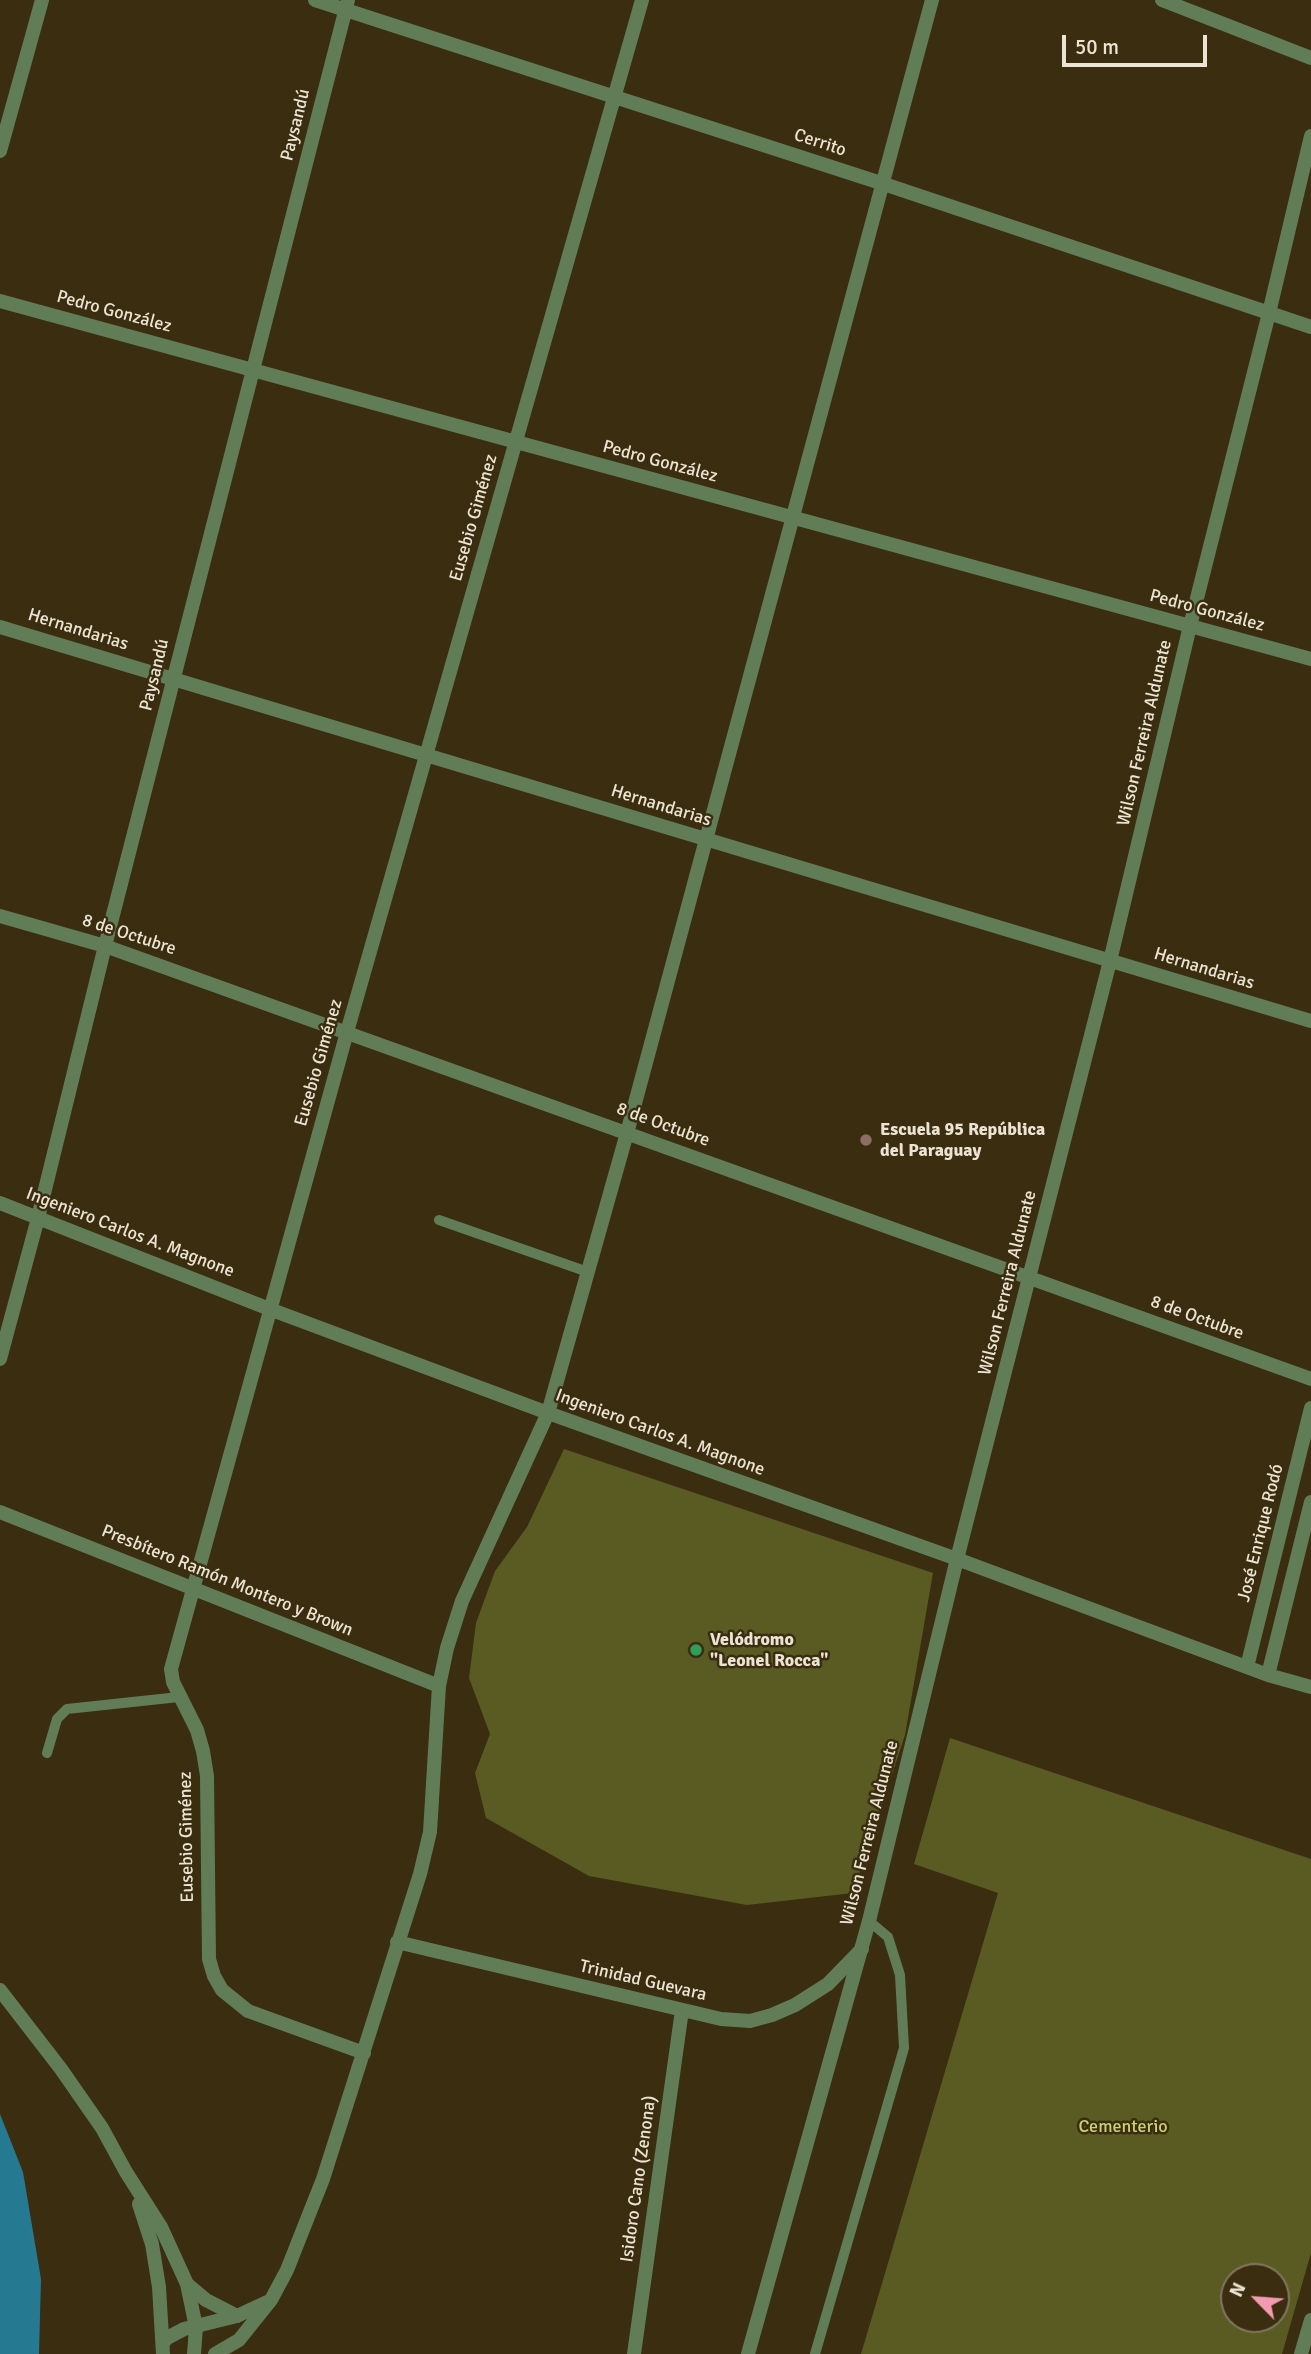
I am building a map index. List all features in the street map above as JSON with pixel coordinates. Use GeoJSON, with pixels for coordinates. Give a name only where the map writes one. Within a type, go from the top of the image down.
{"type":"FeatureCollection","features":[{"type":"Feature","properties":{"kind":"street"},"geometry":{"type":"LineString","coordinates":[[0,151],[42,0]]}},
{"type":"Feature","properties":{"kind":"street","name":"Cerrito"},"geometry":{"type":"LineString","coordinates":[[315,0],[346,5],[615,97],[1311,327]]}},
{"type":"Feature","properties":{"kind":"street","name":"Eusebio Giménez"},"geometry":{"type":"LineString","coordinates":[[364,2053],[248,2011],[222,1990],[214,1976],[209,1959],[207,1776],[197,1730],[179,1697],[173,1682],[172,1669],[514,442],[642,0]]}},
{"type":"Feature","properties":{"kind":"street"},"geometry":{"type":"LineString","coordinates":[[218,2353],[239,2340],[271,2300],[287,2270],[323,2179],[420,1874],[430,1832],[439,1686],[455,1620],[548,1413],[627,1133],[932,0]]}},
{"type":"Feature","properties":{"kind":"street"},"geometry":{"type":"LineString","coordinates":[[1162,0],[1311,58]]}},
{"type":"Feature","properties":{"kind":"street","name":"Paysandú"},"geometry":{"type":"LineString","coordinates":[[0,1359],[346,5]]}},
{"type":"Feature","properties":{"kind":"street","name":"Wilson Ferreira Aldunate"},"geometry":{"type":"LineString","coordinates":[[748,2354],[862,1949],[957,1559],[1111,961],[1190,626],[1311,136]]}},
{"type":"Feature","properties":{"kind":"street","name":"Pedro González"},"geometry":{"type":"LineString","coordinates":[[0,301],[1311,659]]}},
{"type":"Feature","properties":{"kind":"street","name":"Hernandarias"},"geometry":{"type":"LineString","coordinates":[[0,627],[1311,1021]]}},
{"type":"Feature","properties":{"kind":"street","name":"8 de Octubre"},"geometry":{"type":"LineString","coordinates":[[0,916],[105,946],[1311,1379]]}},
{"type":"Feature","properties":{"kind":"street","name":"Ingeniero Carlos A. Magnone"},"geometry":{"type":"LineString","coordinates":[[0,1203],[272,1310],[548,1413],[957,1559],[1268,1675],[1311,1687]]}},
{"type":"Feature","properties":{"kind":"street","name":"José Enrique Rodó"},"geometry":{"type":"LineString","coordinates":[[1247,1667],[1311,1409]]}},
{"type":"Feature","properties":{"kind":"street"},"geometry":{"type":"LineString","coordinates":[[1268,1675],[1311,1502]]}},
{"type":"Feature","properties":{"kind":"street","name":"Presbítero Ramón Montero y Brown"},"geometry":{"type":"LineString","coordinates":[[0,1512],[439,1686]]}},
{"type":"Feature","properties":{"kind":"street","name":"Trinidad Guevara"},"geometry":{"type":"LineString","coordinates":[[397,1942],[721,2019],[750,2021],[772,2015],[828,1984],[862,1949]]}},
{"type":"Feature","properties":{"kind":"street"},"geometry":{"type":"LineString","coordinates":[[0,1990],[102,2128],[160,2227],[187,2284],[196,2327],[194,2354]]}},
{"type":"Feature","properties":{"kind":"street","name":"Isidoro Cano (Zenona)"},"geometry":{"type":"LineString","coordinates":[[634,2354],[681,2010]]}},
{"type":"Feature","properties":{"kind":"street"},"geometry":{"type":"LineString","coordinates":[[126,2172],[152,2244],[159,2287],[164,2351]]}},
{"type":"Feature","properties":{"kind":"street"},"geometry":{"type":"LineString","coordinates":[[187,2284],[205,2300],[237,2316]]}},
{"type":"Feature","properties":{"kind":"street"},"geometry":{"type":"LineString","coordinates":[[164,2351],[176,2332],[237,2316],[271,2300]]}},
{"type":"Feature","properties":{"kind":"street"},"geometry":{"type":"LineString","coordinates":[[1301,2354],[1311,2320]]}},
{"type":"Feature","properties":{"kind":"lane"},"geometry":{"type":"LineString","coordinates":[[439,1220],[588,1272]]}},
{"type":"Feature","properties":{"kind":"lane"},"geometry":{"type":"LineString","coordinates":[[47,1753],[57,1719],[67,1709],[179,1697]]}},
{"type":"Feature","properties":{"kind":"lane"},"geometry":{"type":"LineString","coordinates":[[815,2354],[904,2048],[900,1975],[888,1937],[869,1921]]}},
{"type":"Feature","properties":{"kind":"green space","name":"Velódromo \"Leonel Rocca\""},"geometry":{"type":"Polygon","coordinates":[[[564,1449],[933,1573],[905,1735],[853,1893],[747,1905],[589,1876],[486,1818],[475,1773],[490,1734],[469,1678],[476,1623],[495,1571],[527,1527],[564,1449]]]}},
{"type":"Feature","properties":{"kind":"green space","name":"Cementerio"},"geometry":{"type":"Polygon","coordinates":[[[950,1738],[1311,1859],[1311,2253],[1290,2326],[1290,2263],[1220,2263],[1220,2333],[1288,2333],[1282,2354],[861,2354],[998,1893],[914,1864],[950,1738]]]}},
{"type":"Feature","properties":{"kind":"water"},"geometry":{"type":"Polygon","coordinates":[[[0,2114],[23,2172],[41,2279],[39,2354],[0,2354],[0,2114]]]}},
{"type":"Feature","properties":{"kind":"place","name":"Escuela 95 República del Paraguay"},"geometry":{"type":"Point","coordinates":[866,1140]}},
{"type":"Feature","properties":{"kind":"place","name":"Velódromo \"Leonel Rocca\""},"geometry":{"type":"Point","coordinates":[696,1650]}}]}
